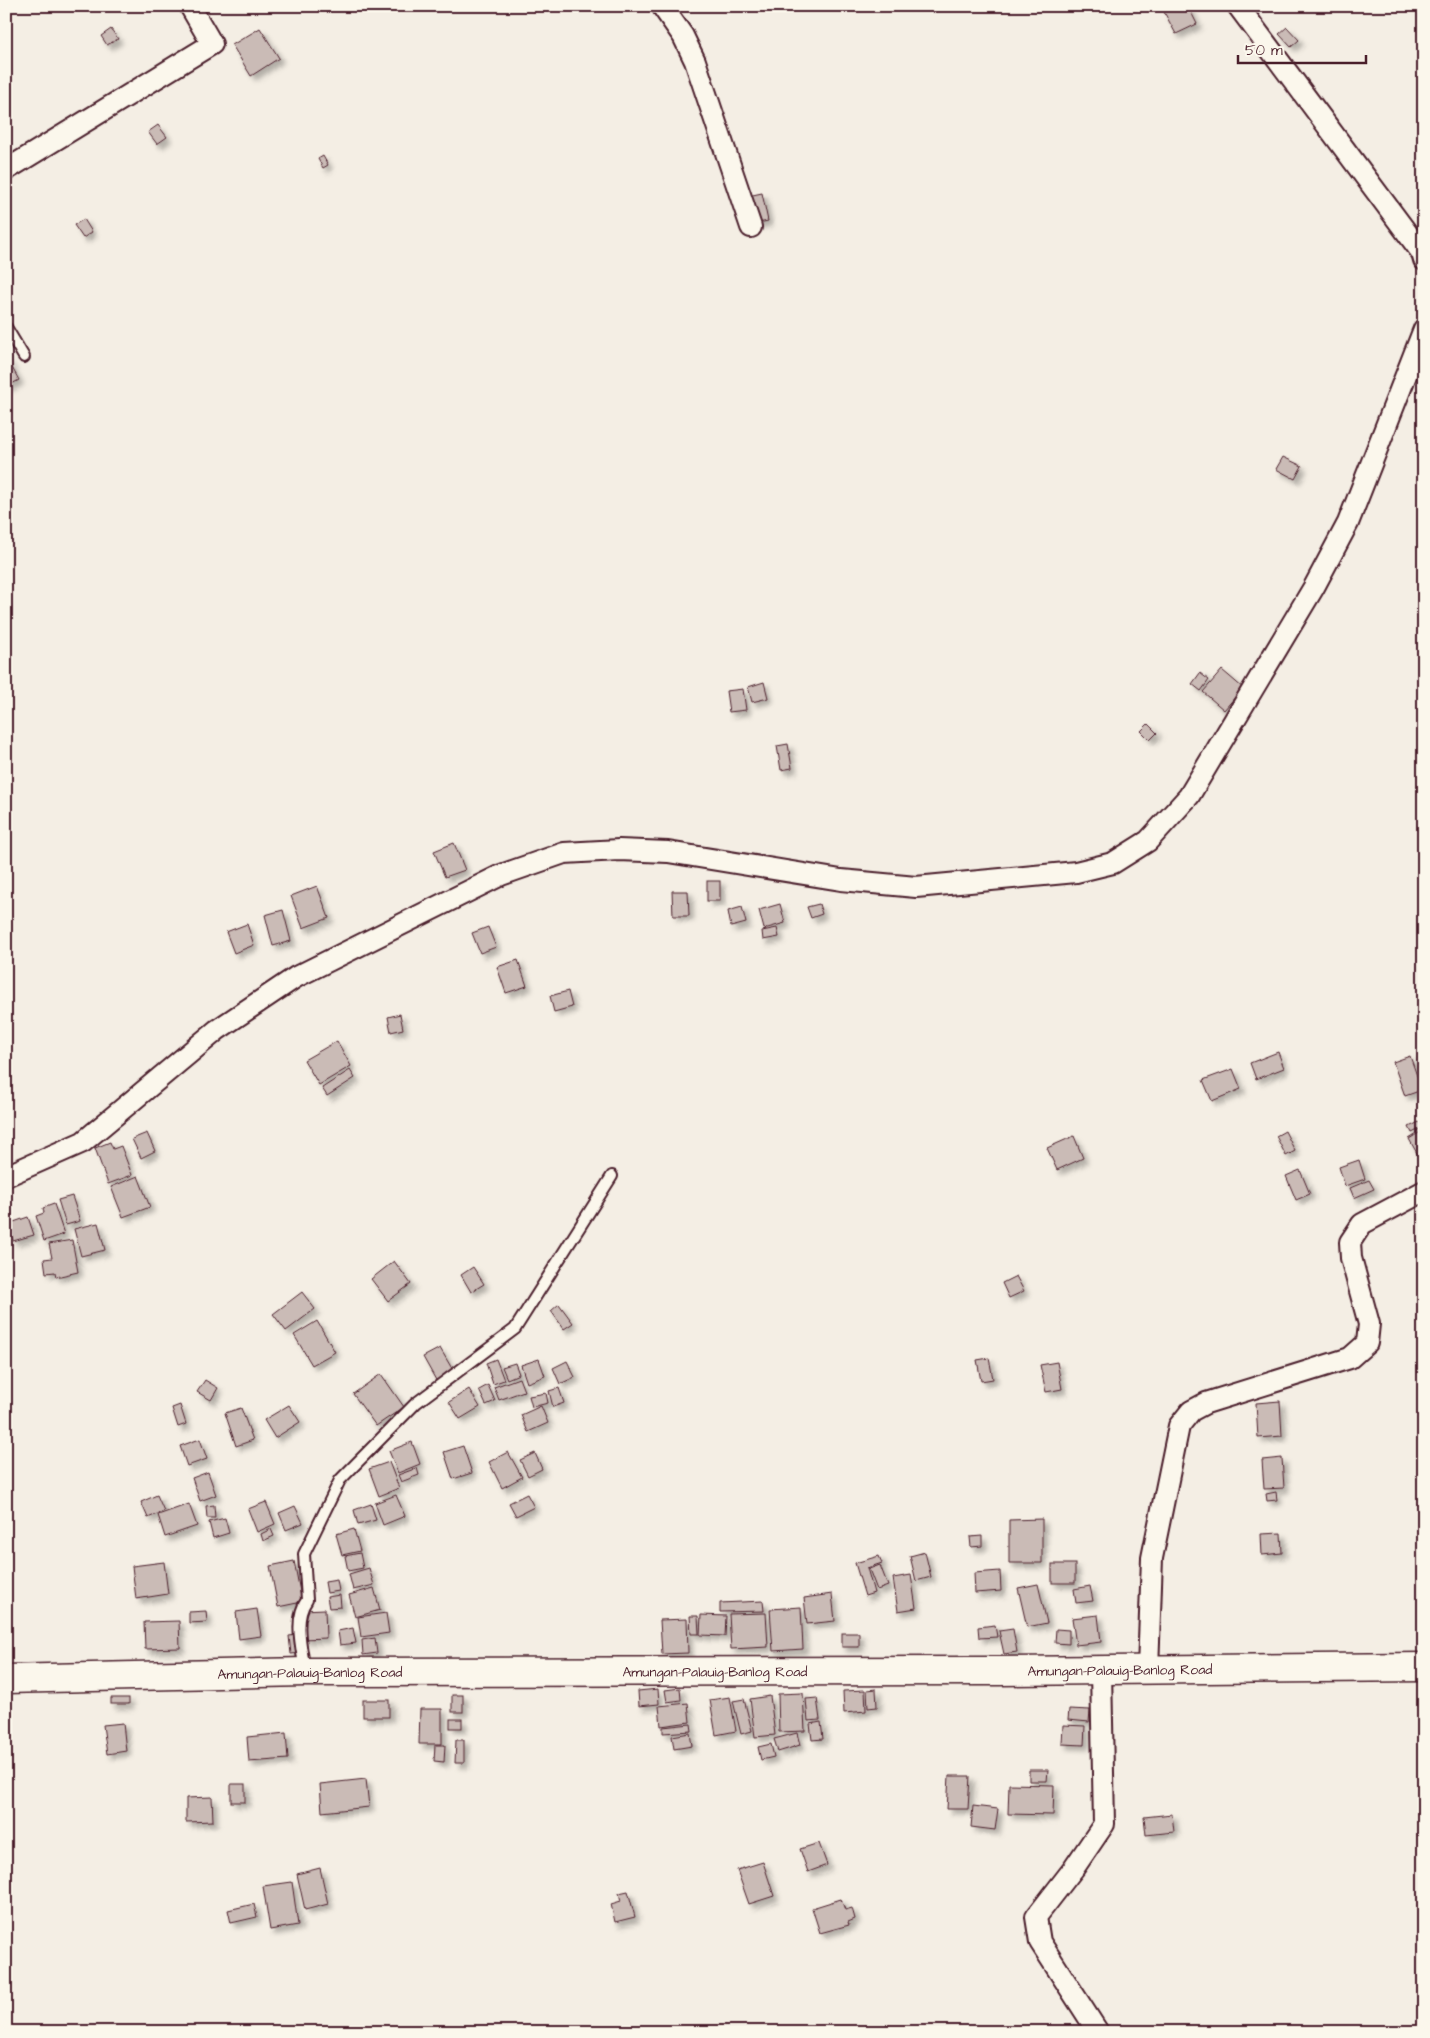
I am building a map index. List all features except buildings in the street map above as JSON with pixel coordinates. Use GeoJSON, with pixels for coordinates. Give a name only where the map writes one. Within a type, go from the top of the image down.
{"type":"FeatureCollection","features":[{"type":"Feature","properties":{"kind":"main road","name":"Amungan-Palauig-Banlog Road"},"geometry":{"type":"LineString","coordinates":[[6,1679],[305,1672],[1101,1670],[1424,1667]]}},
{"type":"Feature","properties":{"kind":"street"},"geometry":{"type":"LineString","coordinates":[[6,170],[212,44],[190,6]]}},
{"type":"Feature","properties":{"kind":"street"},"geometry":{"type":"LineString","coordinates":[[662,6],[683,36],[695,61],[751,227]]}},
{"type":"Feature","properties":{"kind":"street"},"geometry":{"type":"LineString","coordinates":[[1238,6],[1422,253],[1424,260]]}},
{"type":"Feature","properties":{"kind":"street"},"geometry":{"type":"LineString","coordinates":[[6,1176],[83,1142],[217,1030],[296,977],[501,875],[564,853],[619,850],[668,852],[841,880],[916,887],[1076,872],[1114,863],[1148,841],[1189,796],[1314,587],[1348,523],[1424,329]]}},
{"type":"Feature","properties":{"kind":"street"},"geometry":{"type":"LineString","coordinates":[[1148,1669],[1152,1558],[1179,1426],[1191,1411],[1206,1403],[1350,1358],[1368,1343],[1369,1324],[1351,1258],[1350,1242],[1362,1224],[1424,1191]]}},
{"type":"Feature","properties":{"kind":"street"},"geometry":{"type":"LineString","coordinates":[[1098,2032],[1040,1942],[1036,1917],[1074,1868],[1104,1824],[1101,1670]]}},
{"type":"Feature","properties":{"kind":"lane"},"geometry":{"type":"LineString","coordinates":[[6,327],[24,357]]}},
{"type":"Feature","properties":{"kind":"lane"},"geometry":{"type":"LineString","coordinates":[[305,1672],[300,1625],[300,1609],[307,1600],[304,1554],[340,1480],[416,1403],[515,1329],[612,1176]]}}]}
